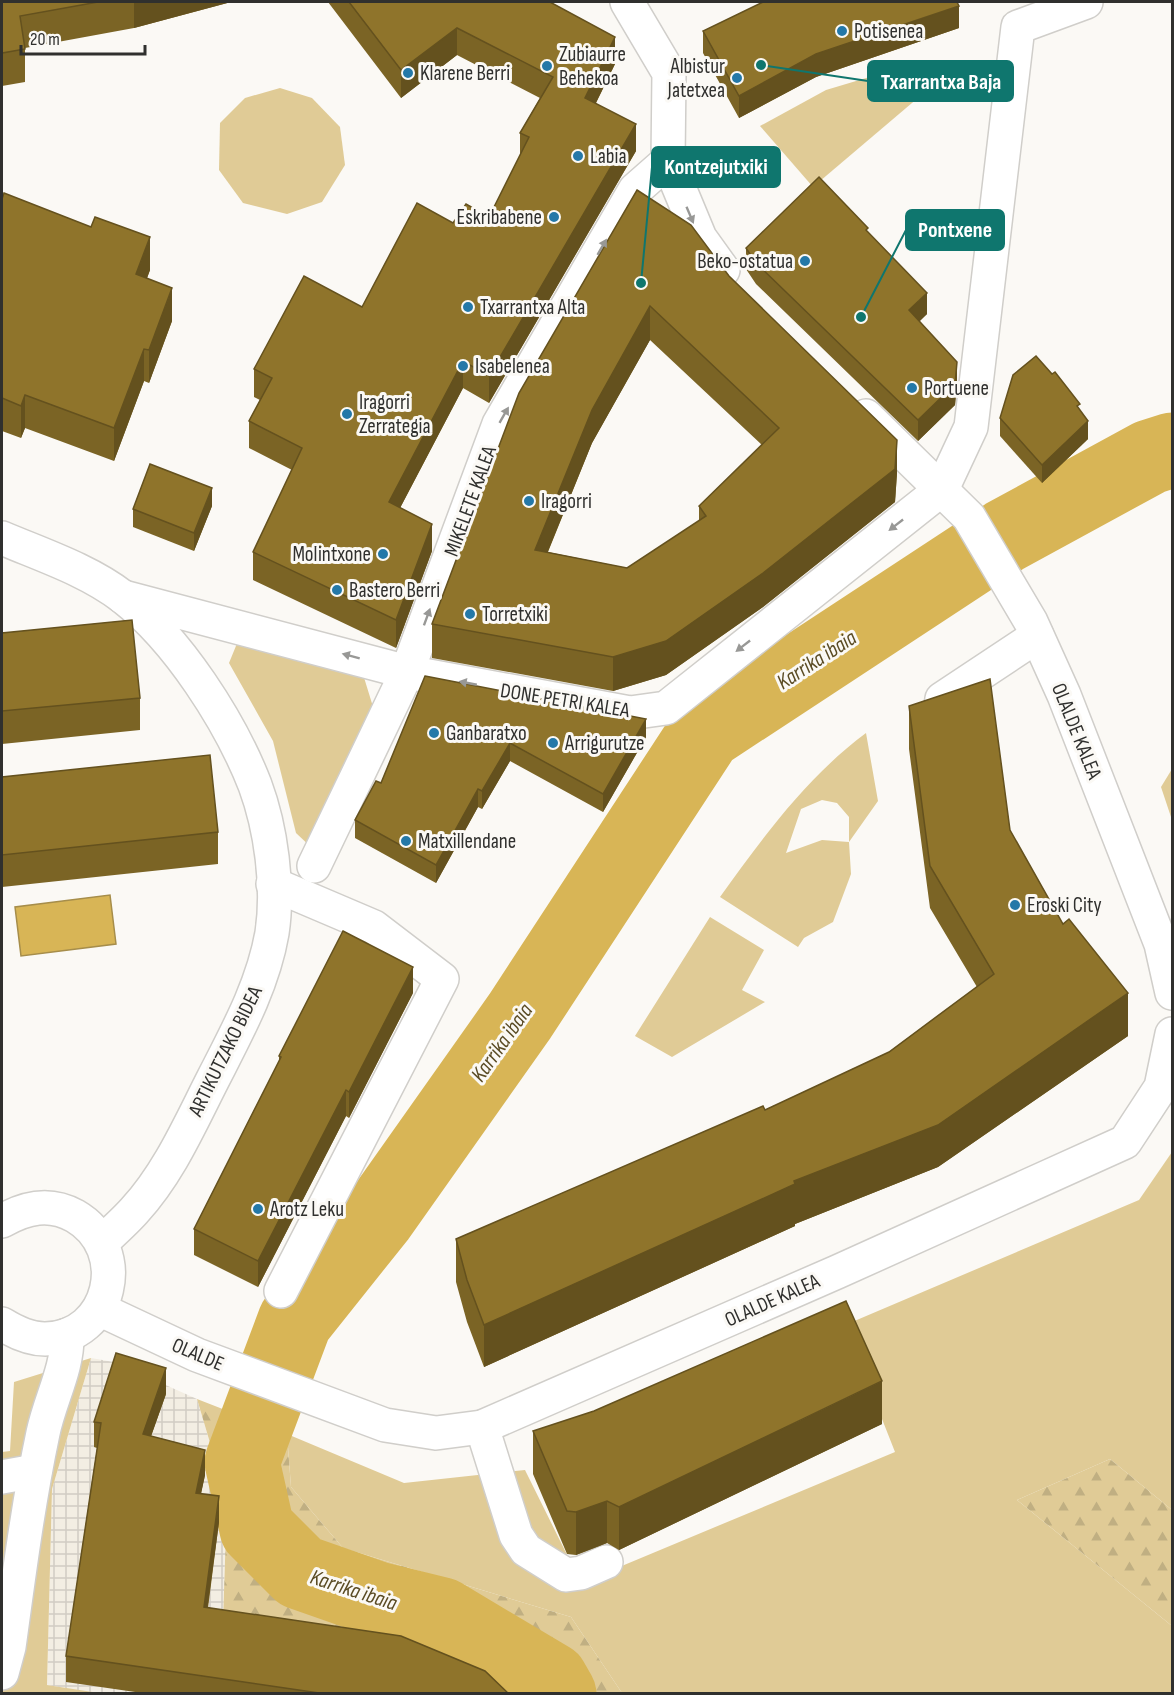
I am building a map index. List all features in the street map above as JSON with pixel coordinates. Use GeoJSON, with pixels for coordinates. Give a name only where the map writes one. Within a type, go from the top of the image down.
{"type":"FeatureCollection","features":[{"type":"Feature","properties":{"kind":"street"},"geometry":{"type":"LineString","coordinates":[[627,2],[669,73],[668,161],[700,238],[742,296]]}},
{"type":"Feature","properties":{"kind":"street"},"geometry":{"type":"LineString","coordinates":[[942,489],[970,427],[1009,105],[1011,70],[1018,27],[1086,2]]}},
{"type":"Feature","properties":{"kind":"street","name":"MIKELETE KALEA"},"geometry":{"type":"LineString","coordinates":[[314,866],[407,672],[498,424],[635,190],[668,161]]}},
{"type":"Feature","properties":{"kind":"street","name":"OLALDE KALEA"},"geometry":{"type":"LineString","coordinates":[[842,393],[969,517],[1018,599],[1064,695],[1161,944],[1173,993]]}},
{"type":"Feature","properties":{"kind":"street","name":"DONE PETRI KALEA"},"geometry":{"type":"LineString","coordinates":[[123,597],[407,672],[630,713],[666,708],[942,489]]}},
{"type":"Feature","properties":{"kind":"street","name":"DONE PETRI KALEA"},"geometry":{"type":"LineString","coordinates":[[2,538],[72,567],[123,597],[155,627],[190,670],[220,715],[255,785],[267,831]]}},
{"type":"Feature","properties":{"kind":"street"},"geometry":{"type":"LineString","coordinates":[[939,720],[942,699],[1037,636]]}},
{"type":"Feature","properties":{"kind":"street","name":"ARTIKUTZAKO BIDEA"},"geometry":{"type":"LineString","coordinates":[[102,1242],[135,1210],[173,1157],[241,1024],[265,963],[272,931],[273,884],[267,831]]}},
{"type":"Feature","properties":{"kind":"street"},"geometry":{"type":"LineString","coordinates":[[273,884],[374,927],[442,979],[281,1291]]}},
{"type":"Feature","properties":{"kind":"street","name":"OLALDE KALEA"},"geometry":{"type":"LineString","coordinates":[[299,1392],[385,1425],[436,1433],[482,1427],[837,1272],[1125,1142],[1161,1087],[1173,1034]]}},
{"type":"Feature","properties":{"kind":"street"},"geometry":{"type":"LineString","coordinates":[[2,1221],[19,1211],[42,1206],[64,1210],[88,1224],[102,1242],[109,1264],[108,1287],[99,1309],[87,1323],[67,1335],[45,1339],[21,1335],[2,1324]]}},
{"type":"Feature","properties":{"kind":"street","name":"OLALDE"},"geometry":{"type":"LineString","coordinates":[[99,1309],[197,1355],[299,1392]]}},
{"type":"Feature","properties":{"kind":"street"},"geometry":{"type":"LineString","coordinates":[[2,1673],[9,1647],[35,1471],[48,1410],[68,1356],[67,1335]]}},
{"type":"Feature","properties":{"kind":"street"},"geometry":{"type":"LineString","coordinates":[[482,1427],[516,1535],[525,1550],[566,1575],[581,1573],[606,1562]]}},
{"type":"Feature","properties":{"kind":"street"},"geometry":{"type":"LineString","coordinates":[[2,1477],[35,1471]]}},
{"type":"Feature","properties":{"kind":"shaded area"},"geometry":{"type":"Polygon","coordinates":[[[110,895],[116,944],[21,956],[15,907],[110,895]]]}},
{"type":"Feature","properties":{"kind":"shaded area"},"geometry":{"type":"Polygon","coordinates":[[[91,1358],[114,1362],[197,1399],[227,1500],[223,1622],[498,1693],[99,1694],[47,1685],[52,1489],[91,1358]]]}},
{"type":"Feature","properties":{"kind":"green space"},"geometry":{"type":"Polygon","coordinates":[[[923,61],[932,86],[813,187],[760,126],[826,90],[923,61]]]}},
{"type":"Feature","properties":{"kind":"green space"},"geometry":{"type":"Polygon","coordinates":[[[280,88],[312,98],[340,127],[345,165],[322,202],[287,214],[243,203],[219,170],[220,123],[245,98],[280,88]]]}},
{"type":"Feature","properties":{"kind":"green space"},"geometry":{"type":"Polygon","coordinates":[[[238,641],[362,671],[374,710],[313,849],[296,833],[273,741],[229,663],[238,641]]]}},
{"type":"Feature","properties":{"kind":"green space"},"geometry":{"type":"Polygon","coordinates":[[[866,733],[878,801],[849,842],[851,874],[833,922],[804,938],[798,947],[720,897],[787,809],[805,788],[866,733]],[[822,800],[801,809],[786,853],[822,840],[849,842],[849,817],[837,803],[822,800]]]}},
{"type":"Feature","properties":{"kind":"green space"},"geometry":{"type":"Polygon","coordinates":[[[1172,769],[1172,820],[1161,787],[1172,769]]]}},
{"type":"Feature","properties":{"kind":"green space"},"geometry":{"type":"Polygon","coordinates":[[[710,917],[764,950],[742,990],[765,1002],[672,1057],[635,1036],[710,917]]]}},
{"type":"Feature","properties":{"kind":"green space"},"geometry":{"type":"Polygon","coordinates":[[[1172,1152],[1172,1510],[1110,1459],[1017,1500],[1172,1626],[1172,1693],[622,1693],[571,1617],[343,1548],[291,1487],[287,1434],[404,1483],[525,1470],[581,1583],[895,1452],[845,1325],[1139,1200],[1172,1152]]]}},
{"type":"Feature","properties":{"kind":"green space"},"geometry":{"type":"Polygon","coordinates":[[[91,1358],[52,1489],[47,1685],[99,1693],[2,1693],[2,1452],[10,1451],[14,1382],[91,1358]]]}},
{"type":"Feature","properties":{"kind":"green space"},"geometry":{"type":"Polygon","coordinates":[[[197,1399],[287,1434],[291,1487],[343,1548],[571,1617],[622,1693],[498,1693],[223,1622],[227,1500],[197,1399]]]}},
{"type":"Feature","properties":{"kind":"green space"},"geometry":{"type":"Polygon","coordinates":[[[1110,1459],[1172,1510],[1172,1626],[1017,1500],[1110,1459]]]}},
{"type":"Feature","properties":{"kind":"building"},"geometry":{"type":"Polygon","coordinates":[[[2,2],[98,2],[20,16],[25,49],[2,53],[2,2]]]}},
{"type":"Feature","properties":{"kind":"building"},"geometry":{"type":"Polygon","coordinates":[[[349,2],[550,2],[615,37],[585,98],[636,124],[489,376],[463,361],[389,502],[432,524],[396,620],[253,552],[302,448],[249,421],[272,378],[254,369],[304,276],[362,307],[417,203],[453,223],[466,204],[489,217],[529,137],[520,133],[553,77],[457,28],[401,70],[349,2]]]}},
{"type":"Feature","properties":{"kind":"building"},"geometry":{"type":"Polygon","coordinates":[[[763,2],[957,2],[959,6],[816,54],[739,96],[703,31],[763,2]]]}},
{"type":"Feature","properties":{"kind":"building"},"geometry":{"type":"Polygon","coordinates":[[[819,177],[927,293],[909,310],[957,362],[955,384],[918,420],[756,263],[746,248],[819,177]]]}},
{"type":"Feature","properties":{"kind":"building"},"geometry":{"type":"Polygon","coordinates":[[[637,190],[691,225],[729,276],[897,440],[895,469],[763,573],[666,641],[613,657],[432,624],[519,393],[637,190]],[[650,306],[592,410],[535,550],[627,568],[706,516],[699,506],[779,428],[650,306]]]}},
{"type":"Feature","properties":{"kind":"building"},"geometry":{"type":"Polygon","coordinates":[[[4,193],[91,227],[95,217],[150,237],[136,274],[172,288],[149,350],[144,349],[114,428],[25,395],[21,406],[2,398],[2,199],[4,193]]]}},
{"type":"Feature","properties":{"kind":"building"},"geometry":{"type":"Polygon","coordinates":[[[1036,356],[1052,374],[1055,372],[1080,404],[1077,406],[1088,421],[1042,465],[1000,418],[1013,375],[1036,356]]]}},
{"type":"Feature","properties":{"kind":"building"},"geometry":{"type":"Polygon","coordinates":[[[150,464],[212,488],[194,533],[133,509],[150,464]]]}},
{"type":"Feature","properties":{"kind":"building"},"geometry":{"type":"Polygon","coordinates":[[[132,620],[140,698],[2,711],[2,633],[132,620]]]}},
{"type":"Feature","properties":{"kind":"building"},"geometry":{"type":"Polygon","coordinates":[[[425,676],[646,719],[603,794],[510,743],[482,791],[478,789],[436,865],[355,820],[376,781],[381,783],[425,676]]]}},
{"type":"Feature","properties":{"kind":"building"},"geometry":{"type":"Polygon","coordinates":[[[990,679],[1010,830],[1063,924],[1069,919],[1128,993],[938,1125],[794,1181],[795,1184],[484,1325],[467,1280],[456,1239],[763,1106],[765,1110],[889,1052],[994,974],[930,866],[909,706],[990,679]]]}},
{"type":"Feature","properties":{"kind":"building"},"geometry":{"type":"Polygon","coordinates":[[[210,755],[218,832],[2,855],[2,777],[210,755]]]}},
{"type":"Feature","properties":{"kind":"building"},"geometry":{"type":"Polygon","coordinates":[[[343,931],[413,967],[349,1092],[346,1090],[258,1261],[194,1229],[343,931]]]}},
{"type":"Feature","properties":{"kind":"building"},"geometry":{"type":"Polygon","coordinates":[[[846,1301],[882,1381],[619,1507],[607,1501],[576,1512],[567,1511],[533,1431],[594,1411],[846,1301]]]}},
{"type":"Feature","properties":{"kind":"building"},"geometry":{"type":"Polygon","coordinates":[[[116,1353],[166,1368],[143,1434],[205,1450],[196,1493],[219,1496],[204,1607],[401,1636],[485,1671],[509,1694],[326,1694],[66,1656],[101,1423],[94,1422],[116,1353]]]}},
{"type":"Feature","properties":{"kind":"waterway","name":"Karrika ibaia"},"geometry":{"type":"LineString","coordinates":[[559,1694],[551,1680],[442,1615],[377,1599],[300,1572],[257,1529],[242,1462],[295,1321],[378,1217],[520,1016],[705,733],[1005,536],[1150,457],[1172,450]]}},
{"type":"Feature","properties":{"kind":"place","name":"Potisenea"},"geometry":{"type":"Point","coordinates":[842,31]}},
{"type":"Feature","properties":{"kind":"place","name":"Txarrantxa Baja"},"geometry":{"type":"Point","coordinates":[761,65]}},
{"type":"Feature","properties":{"kind":"place","name":"Zubiaurre Behekoa"},"geometry":{"type":"Point","coordinates":[547,66]}},
{"type":"Feature","properties":{"kind":"place","name":"Klarene Berri"},"geometry":{"type":"Point","coordinates":[408,73]}},
{"type":"Feature","properties":{"kind":"place","name":"Albistur Jatetxea"},"geometry":{"type":"Point","coordinates":[737,78]}},
{"type":"Feature","properties":{"kind":"place","name":"Labia"},"geometry":{"type":"Point","coordinates":[578,156]}},
{"type":"Feature","properties":{"kind":"place","name":"Eskribabene"},"geometry":{"type":"Point","coordinates":[554,217]}},
{"type":"Feature","properties":{"kind":"place","name":"Beko-ostatua"},"geometry":{"type":"Point","coordinates":[805,261]}},
{"type":"Feature","properties":{"kind":"place","name":"Kontzejutxiki"},"geometry":{"type":"Point","coordinates":[641,283]}},
{"type":"Feature","properties":{"kind":"place","name":"Txarrantxa Alta"},"geometry":{"type":"Point","coordinates":[468,307]}},
{"type":"Feature","properties":{"kind":"place","name":"Pontxene"},"geometry":{"type":"Point","coordinates":[861,317]}},
{"type":"Feature","properties":{"kind":"place","name":"Isabelenea"},"geometry":{"type":"Point","coordinates":[463,366]}},
{"type":"Feature","properties":{"kind":"place","name":"Portuene"},"geometry":{"type":"Point","coordinates":[912,388]}},
{"type":"Feature","properties":{"kind":"place","name":"Iragorri Zerrategia"},"geometry":{"type":"Point","coordinates":[347,414]}},
{"type":"Feature","properties":{"kind":"place","name":"Iragorri"},"geometry":{"type":"Point","coordinates":[529,501]}},
{"type":"Feature","properties":{"kind":"place","name":"Molintxone"},"geometry":{"type":"Point","coordinates":[383,554]}},
{"type":"Feature","properties":{"kind":"place","name":"Bastero Berri"},"geometry":{"type":"Point","coordinates":[337,590]}},
{"type":"Feature","properties":{"kind":"place","name":"Torretxiki"},"geometry":{"type":"Point","coordinates":[470,614]}},
{"type":"Feature","properties":{"kind":"place","name":"Ganbaratxo"},"geometry":{"type":"Point","coordinates":[434,733]}},
{"type":"Feature","properties":{"kind":"place","name":"Arrigurutze"},"geometry":{"type":"Point","coordinates":[553,743]}},
{"type":"Feature","properties":{"kind":"place","name":"Matxillendane"},"geometry":{"type":"Point","coordinates":[406,841]}},
{"type":"Feature","properties":{"kind":"place","name":"Eroski City"},"geometry":{"type":"Point","coordinates":[1015,905]}},
{"type":"Feature","properties":{"kind":"place","name":"Arotz Leku"},"geometry":{"type":"Point","coordinates":[258,1209]}}]}
